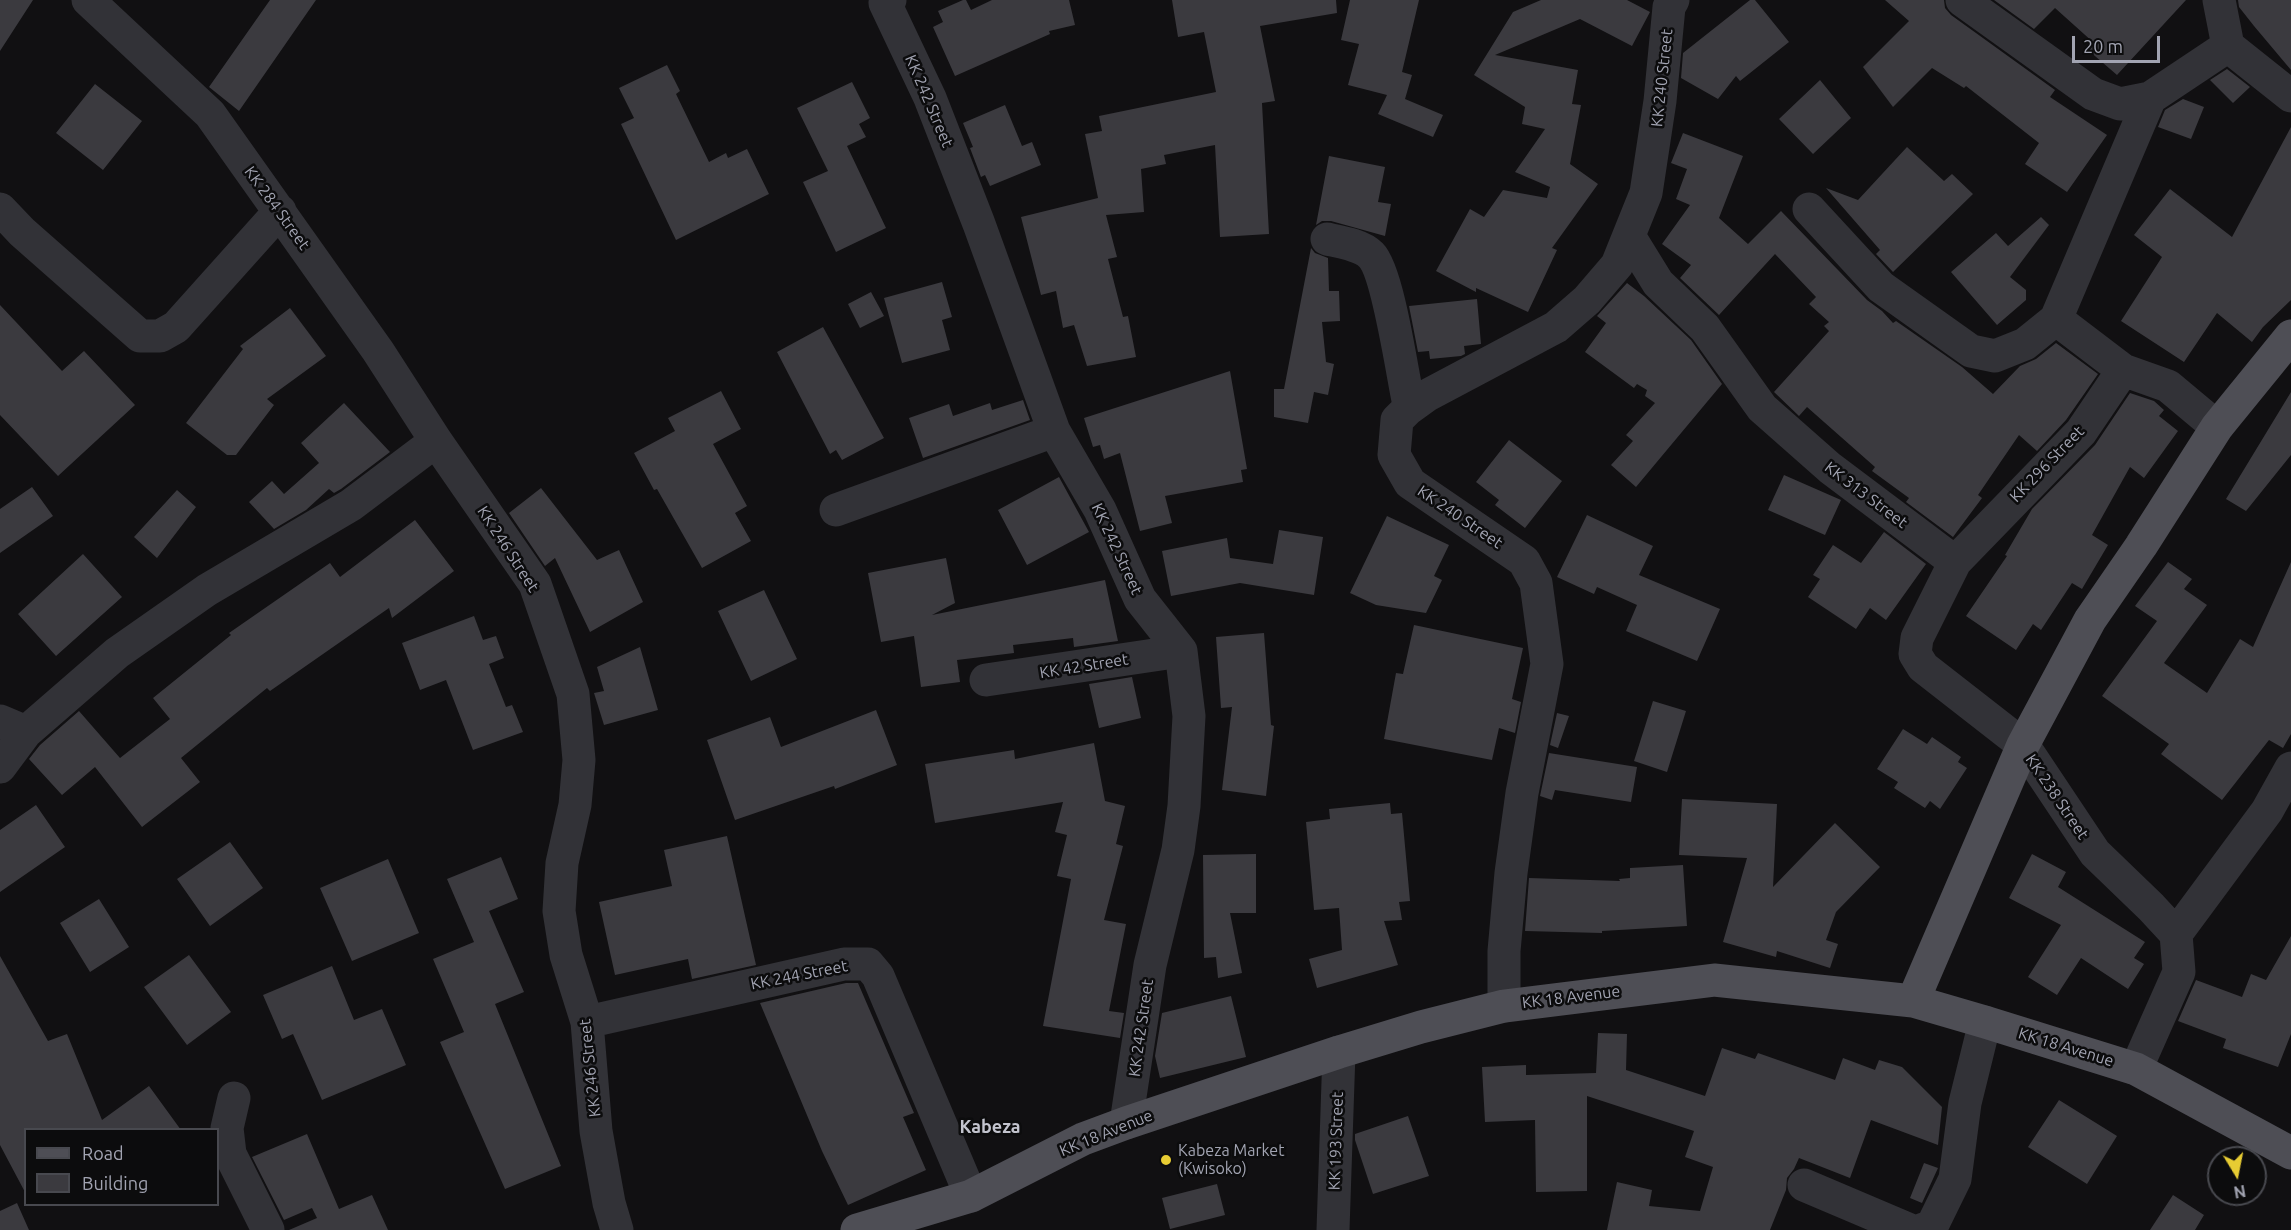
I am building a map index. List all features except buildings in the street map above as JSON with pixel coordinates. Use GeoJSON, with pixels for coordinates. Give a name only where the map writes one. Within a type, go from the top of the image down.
{"type":"FeatureCollection","features":[{"type":"Feature","properties":{"kind":"main road"},"geometry":{"type":"LineString","coordinates":[[2217,427],[2291,336]]}},
{"type":"Feature","properties":{"kind":"main road","name":"KK 238 Street"},"geometry":{"type":"LineString","coordinates":[[2023,745],[2090,620],[2141,546],[2217,427]]}},
{"type":"Feature","properties":{"kind":"main road"},"geometry":{"type":"LineString","coordinates":[[1913,1001],[2023,745]]}},
{"type":"Feature","properties":{"kind":"main road","name":"KK 18 Avenue"},"geometry":{"type":"LineString","coordinates":[[857,1230],[971,1196],[1083,1139],[1339,1052],[1504,1006],[1714,980],[1913,1001],[1985,1022],[2136,1069],[2291,1152]]}},
{"type":"Feature","properties":{"kind":"street","name":"KK 284 Street"},"geometry":{"type":"LineString","coordinates":[[88,0],[210,114],[378,351],[436,441]]}},
{"type":"Feature","properties":{"kind":"street"},"geometry":{"type":"LineString","coordinates":[[1962,0],[2093,94],[2120,104],[2150,98],[2228,46]]}},
{"type":"Feature","properties":{"kind":"street"},"geometry":{"type":"LineString","coordinates":[[2219,0],[2228,46],[2291,96]]}},
{"type":"Feature","properties":{"kind":"street","name":"KK 242 Street"},"geometry":{"type":"LineString","coordinates":[[887,1],[930,98],[983,235],[1054,431],[1100,510],[1140,599],[1181,651],[1189,716],[1184,806],[1178,850],[1150,965],[1126,1123]]}},
{"type":"Feature","properties":{"kind":"street","name":"KK 240 Street"},"geometry":{"type":"LineString","coordinates":[[1504,1006],[1504,951],[1511,873],[1522,793],[1547,664],[1536,583],[1524,561],[1410,483],[1394,455],[1398,420],[1408,409],[1426,396],[1557,327],[1587,300],[1617,265],[1646,193],[1653,155],[1668,2]]}},
{"type":"Feature","properties":{"kind":"street"},"geometry":{"type":"LineString","coordinates":[[1809,209],[1881,287],[1971,351],[1995,356],[2025,344],[2056,319],[2150,98]]}},
{"type":"Feature","properties":{"kind":"street"},"geometry":{"type":"LineString","coordinates":[[0,209],[22,232],[140,336],[160,336],[176,327],[280,211]]}},
{"type":"Feature","properties":{"kind":"street","name":"KK 313 Street"},"geometry":{"type":"LineString","coordinates":[[1629,236],[1658,284],[1705,328],[1762,408],[1830,468],[1954,562]]}},
{"type":"Feature","properties":{"kind":"street"},"geometry":{"type":"LineString","coordinates":[[1327,239],[1361,249],[1371,255],[1379,267],[1386,290],[1408,409]]}},
{"type":"Feature","properties":{"kind":"street"},"geometry":{"type":"LineString","coordinates":[[2056,319],[2123,370],[2168,386],[2217,427]]}},
{"type":"Feature","properties":{"kind":"street","name":"KK 296 Street"},"geometry":{"type":"LineString","coordinates":[[1954,562],[2081,432],[2123,370]]}},
{"type":"Feature","properties":{"kind":"street"},"geometry":{"type":"LineString","coordinates":[[836,510],[1054,431]]}},
{"type":"Feature","properties":{"kind":"street"},"geometry":{"type":"LineString","coordinates":[[0,767],[13,727],[207,590],[351,505],[436,441]]}},
{"type":"Feature","properties":{"kind":"street","name":"KK 246 Street"},"geometry":{"type":"LineString","coordinates":[[436,441],[535,584],[573,694],[579,760],[575,805],[562,863],[559,911],[566,955],[587,1022],[596,1131],[609,1203],[617,1230]]}},
{"type":"Feature","properties":{"kind":"street"},"geometry":{"type":"LineString","coordinates":[[1954,562],[1917,638],[1915,654],[1923,667],[2023,745]]}},
{"type":"Feature","properties":{"kind":"street","name":"KK 42 Street"},"geometry":{"type":"LineString","coordinates":[[986,680],[1181,651]]}},
{"type":"Feature","properties":{"kind":"street","name":"KK 238 Street"},"geometry":{"type":"LineString","coordinates":[[2023,745],[2095,853],[2176,934]]}},
{"type":"Feature","properties":{"kind":"street"},"geometry":{"type":"LineString","coordinates":[[2136,1069],[2180,972],[2176,934],[2267,811],[2291,768]]}},
{"type":"Feature","properties":{"kind":"street","name":"KK 244 Street"},"geometry":{"type":"LineString","coordinates":[[587,1022],[844,964],[868,964],[878,976],[971,1196]]}},
{"type":"Feature","properties":{"kind":"street"},"geometry":{"type":"LineString","coordinates":[[1922,1230],[1932,1226],[1955,1179],[1965,1103],[1985,1022]]}},
{"type":"Feature","properties":{"kind":"street","name":"KK 193 Street"},"geometry":{"type":"LineString","coordinates":[[1333,1230],[1339,1052]]}},
{"type":"Feature","properties":{"kind":"street"},"geometry":{"type":"LineString","coordinates":[[234,1098],[227,1128],[230,1154],[268,1230]]}},
{"type":"Feature","properties":{"kind":"street"},"geometry":{"type":"LineString","coordinates":[[1804,1185],[1910,1230]]}},
{"type":"Feature","properties":{"kind":"place","name":"Kabeza Market (Kwisoko)"},"geometry":{"type":"Point","coordinates":[1166,1160]}},
{"type":"Feature","properties":{"kind":"district","name":"Kabeza"},"geometry":{"type":"Point","coordinates":[990,1127]}}]}
